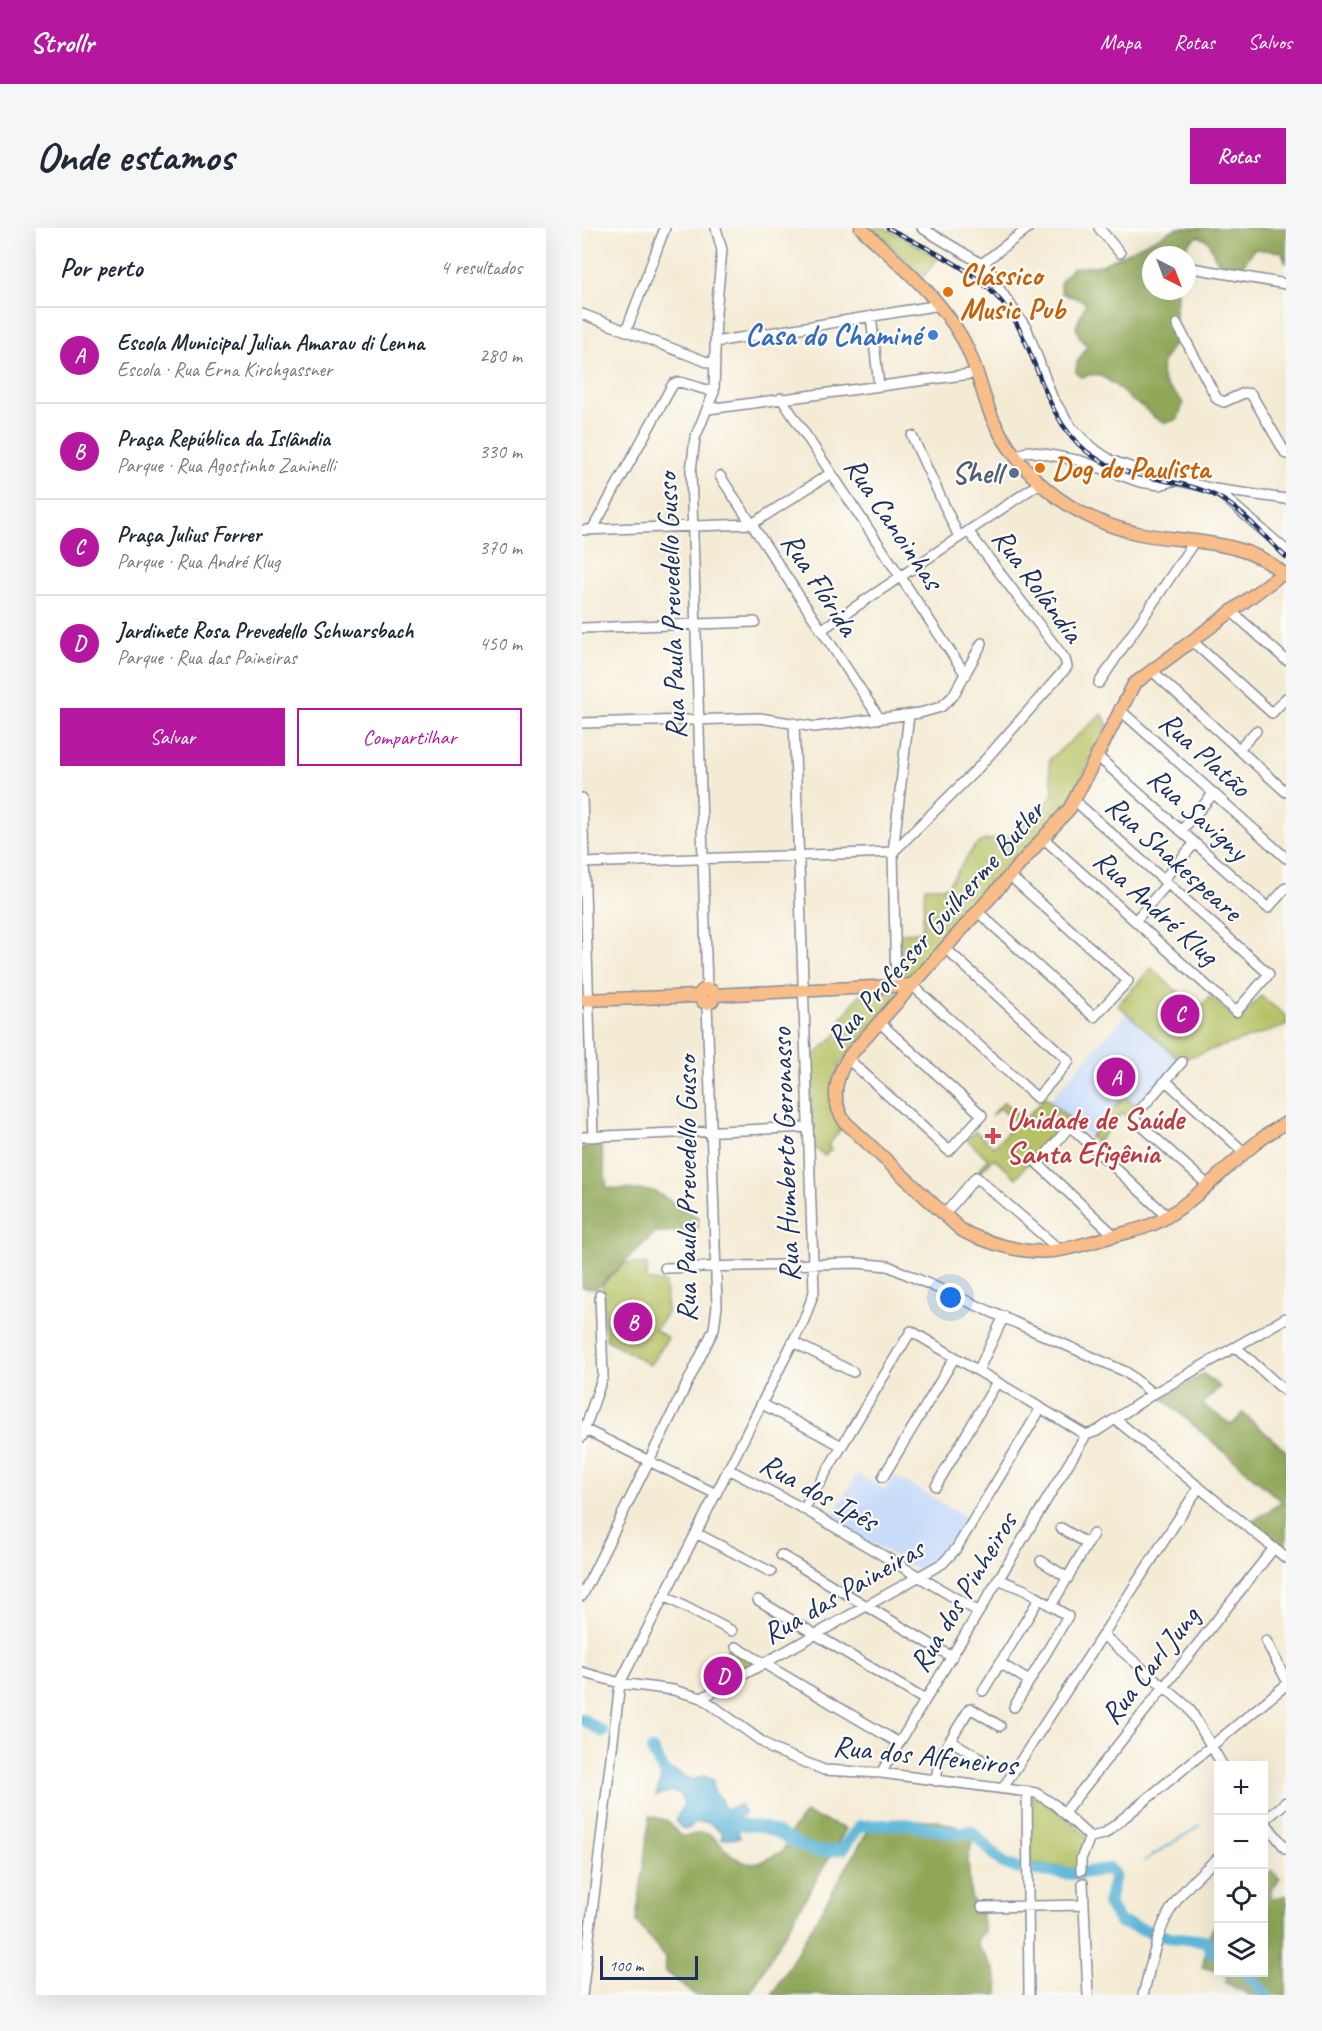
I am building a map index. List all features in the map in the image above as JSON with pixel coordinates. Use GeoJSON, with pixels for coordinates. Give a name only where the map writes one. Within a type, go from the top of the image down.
{"type":"FeatureCollection","features":[{"type":"Feature","properties":{"kind":"main road"},"geometry":{"type":"LineString","coordinates":[[861,228],[940,305],[962,338],[978,373],[992,416],[1016,456],[1041,483],[1071,506],[1106,524],[1141,534],[1243,550],[1270,562],[1284,574]]}},
{"type":"Feature","properties":{"kind":"main road","name":"Rua Professor Guilherme Butler"},"geometry":{"type":"LineString","coordinates":[[1284,574],[1134,684],[1119,709],[1075,801],[847,1058],[836,1083],[836,1097],[842,1117],[965,1233],[1017,1251],[1036,1253],[1061,1251],[1154,1224],[1168,1217],[1209,1186],[1245,1153],[1286,1123]]}},
{"type":"Feature","properties":{"kind":"main road"},"geometry":{"type":"LineString","coordinates":[[585,999],[912,985]]}},
{"type":"Feature","properties":{"kind":"street"},"geometry":{"type":"LineString","coordinates":[[626,331],[665,228]]}},
{"type":"Feature","properties":{"kind":"street","name":"Rua Paula Prevedello Gusso"},"geometry":{"type":"LineString","coordinates":[[582,1596],[714,1329],[717,1306],[692,527],[692,447],[714,392],[715,342],[722,250],[716,228]]}},
{"type":"Feature","properties":{"kind":"street"},"geometry":{"type":"LineString","coordinates":[[922,228],[990,269],[998,288],[1027,329],[1052,397],[1071,426],[1091,447],[1112,460],[1175,480],[1214,489],[1286,499]]}},
{"type":"Feature","properties":{"kind":"street"},"geometry":{"type":"LineString","coordinates":[[983,263],[1028,228]]}},
{"type":"Feature","properties":{"kind":"street"},"geometry":{"type":"LineString","coordinates":[[1099,228],[1120,253]]}},
{"type":"Feature","properties":{"kind":"street"},"geometry":{"type":"LineString","coordinates":[[1196,268],[1286,284]]}},
{"type":"Feature","properties":{"kind":"street"},"geometry":{"type":"LineString","coordinates":[[715,342],[940,305]]}},
{"type":"Feature","properties":{"kind":"street"},"geometry":{"type":"LineString","coordinates":[[582,314],[715,365]]}},
{"type":"Feature","properties":{"kind":"street"},"geometry":{"type":"LineString","coordinates":[[871,316],[879,386]]}},
{"type":"Feature","properties":{"kind":"street"},"geometry":{"type":"LineString","coordinates":[[1177,324],[1217,399],[1224,402],[1244,393],[1251,394],[1286,454]]}},
{"type":"Feature","properties":{"kind":"street"},"geometry":{"type":"LineString","coordinates":[[708,409],[978,373]]}},
{"type":"Feature","properties":{"kind":"street"},"geometry":{"type":"LineString","coordinates":[[587,530],[673,384],[680,382],[714,392]]}},
{"type":"Feature","properties":{"kind":"street","name":"Rua Canoinhas"},"geometry":{"type":"LineString","coordinates":[[782,398],[966,675]]}},
{"type":"Feature","properties":{"kind":"street","name":"Rua Rolândia"},"geometry":{"type":"LineString","coordinates":[[912,436],[959,537]]}},
{"type":"Feature","properties":{"kind":"street"},"geometry":{"type":"LineString","coordinates":[[1016,456],[1029,451],[1081,461],[1140,482],[1160,485],[1175,480]]}},
{"type":"Feature","properties":{"kind":"street"},"geometry":{"type":"LineString","coordinates":[[587,530],[752,524],[831,473]]}},
{"type":"Feature","properties":{"kind":"street","name":"Rua Flórida"},"geometry":{"type":"LineString","coordinates":[[720,476],[880,719]]}},
{"type":"Feature","properties":{"kind":"street"},"geometry":{"type":"LineString","coordinates":[[821,630],[1041,483]]}},
{"type":"Feature","properties":{"kind":"street"},"geometry":{"type":"LineString","coordinates":[[1214,489],[1284,548],[1270,562]]}},
{"type":"Feature","properties":{"kind":"street","name":"Rua Rolândia"},"geometry":{"type":"LineString","coordinates":[[893,852],[978,768],[1067,667],[1065,659],[968,531]]}},
{"type":"Feature","properties":{"kind":"street"},"geometry":{"type":"LineString","coordinates":[[1099,683],[1194,542]]}},
{"type":"Feature","properties":{"kind":"street"},"geometry":{"type":"LineString","coordinates":[[1231,611],[1286,660]]}},
{"type":"Feature","properties":{"kind":"street"},"geometry":{"type":"LineString","coordinates":[[582,628],[756,622]]}},
{"type":"Feature","properties":{"kind":"street"},"geometry":{"type":"LineString","coordinates":[[1191,640],[1272,713],[1286,698]]}},
{"type":"Feature","properties":{"kind":"street"},"geometry":{"type":"LineString","coordinates":[[582,723],[760,718],[815,727],[909,715],[932,710],[947,702],[966,675],[982,643]]}},
{"type":"Feature","properties":{"kind":"street"},"geometry":{"type":"LineString","coordinates":[[1151,670],[1286,792]]}},
{"type":"Feature","properties":{"kind":"street","name":"Rua Platão"},"geometry":{"type":"LineString","coordinates":[[1119,709],[1286,858]]}},
{"type":"Feature","properties":{"kind":"street"},"geometry":{"type":"LineString","coordinates":[[896,987],[893,852],[909,715]]}},
{"type":"Feature","properties":{"kind":"street","name":"Rua Humberto Geronasso"},"geometry":{"type":"LineString","coordinates":[[582,1995],[620,1683],[812,1302],[814,1264],[795,723]]}},
{"type":"Feature","properties":{"kind":"street"},"geometry":{"type":"LineString","coordinates":[[1239,749],[1256,731]]}},
{"type":"Feature","properties":{"kind":"street","name":"Rua Savigny"},"geometry":{"type":"LineString","coordinates":[[1097,756],[1268,909],[1286,888]]}},
{"type":"Feature","properties":{"kind":"street"},"geometry":{"type":"LineString","coordinates":[[1181,831],[1214,793]]}},
{"type":"Feature","properties":{"kind":"street"},"geometry":{"type":"LineString","coordinates":[[582,798],[585,999],[593,1137]]}},
{"type":"Feature","properties":{"kind":"street","name":"Rua Shakespeare"},"geometry":{"type":"LineString","coordinates":[[1075,801],[1269,974],[1236,1012]]}},
{"type":"Feature","properties":{"kind":"street","name":"Rua André Klug"},"geometry":{"type":"LineString","coordinates":[[1043,838],[1236,1012]]}},
{"type":"Feature","properties":{"kind":"street"},"geometry":{"type":"LineString","coordinates":[[1135,921],[1195,843]]}},
{"type":"Feature","properties":{"kind":"street"},"geometry":{"type":"LineString","coordinates":[[583,863],[893,852]]}},
{"type":"Feature","properties":{"kind":"street"},"geometry":{"type":"LineString","coordinates":[[978,912],[1094,1017],[1128,981],[1010,876]]}},
{"type":"Feature","properties":{"kind":"street"},"geometry":{"type":"LineString","coordinates":[[912,985],[1037,1098],[1069,1061],[945,948]]}},
{"type":"Feature","properties":{"kind":"street"},"geometry":{"type":"LineString","coordinates":[[847,1058],[949,1151],[982,1115],[879,1022]]}},
{"type":"Feature","properties":{"kind":"street"},"geometry":{"type":"LineString","coordinates":[[1182,1062],[1133,1119],[1209,1186]]}},
{"type":"Feature","properties":{"kind":"street"},"geometry":{"type":"LineString","coordinates":[[1166,1081],[1245,1153]]}},
{"type":"Feature","properties":{"kind":"street"},"geometry":{"type":"LineString","coordinates":[[1115,1236],[1038,1164],[1070,1126],[1168,1217]]}},
{"type":"Feature","properties":{"kind":"street"},"geometry":{"type":"LineString","coordinates":[[582,1137],[809,1128]]}},
{"type":"Feature","properties":{"kind":"street"},"geometry":{"type":"LineString","coordinates":[[944,1215],[976,1177],[1061,1251]]}},
{"type":"Feature","properties":{"kind":"street"},"geometry":{"type":"LineString","coordinates":[[665,1268],[866,1263],[888,1266],[1126,1372],[1153,1394]]}},
{"type":"Feature","properties":{"kind":"street"},"geometry":{"type":"LineString","coordinates":[[600,1295],[603,1376],[583,1431],[716,1494]]}},
{"type":"Feature","properties":{"kind":"street"},"geometry":{"type":"LineString","coordinates":[[978,1371],[1004,1316]]}},
{"type":"Feature","properties":{"kind":"street"},"geometry":{"type":"LineString","coordinates":[[804,1509],[911,1331],[1086,1435],[1286,1318]]}},
{"type":"Feature","properties":{"kind":"street"},"geometry":{"type":"LineString","coordinates":[[793,1341],[853,1372]]}},
{"type":"Feature","properties":{"kind":"street"},"geometry":{"type":"LineString","coordinates":[[1237,1348],[1286,1392]]}},
{"type":"Feature","properties":{"kind":"street"},"geometry":{"type":"LineString","coordinates":[[883,1477],[955,1357]]}},
{"type":"Feature","properties":{"kind":"street"},"geometry":{"type":"LineString","coordinates":[[936,1486],[997,1382]]}},
{"type":"Feature","properties":{"kind":"street"},"geometry":{"type":"LineString","coordinates":[[762,1404],[842,1446]]}},
{"type":"Feature","properties":{"kind":"street","name":"Rua das Paineiras"},"geometry":{"type":"LineString","coordinates":[[702,1698],[920,1577],[951,1556],[1041,1408]]}},
{"type":"Feature","properties":{"kind":"street"},"geometry":{"type":"LineString","coordinates":[[1116,1419],[1286,1558]]}},
{"type":"Feature","properties":{"kind":"street","name":"Rua dos Pinheiros"},"geometry":{"type":"LineString","coordinates":[[881,1773],[1086,1435]]}},
{"type":"Feature","properties":{"kind":"street","name":"Rua dos Ipês"},"geometry":{"type":"LineString","coordinates":[[729,1469],[804,1509],[979,1612]]}},
{"type":"Feature","properties":{"kind":"street"},"geometry":{"type":"LineString","coordinates":[[1003,1788],[1199,1487]]}},
{"type":"Feature","properties":{"kind":"street"},"geometry":{"type":"LineString","coordinates":[[1061,1528],[1088,1544]]}},
{"type":"Feature","properties":{"kind":"street"},"geometry":{"type":"LineString","coordinates":[[696,1533],[771,1572]]}},
{"type":"Feature","properties":{"kind":"street"},"geometry":{"type":"LineString","coordinates":[[1051,1606],[1093,1534]]}},
{"type":"Feature","properties":{"kind":"street","name":"Rua Carl Jung"},"geometry":{"type":"LineString","coordinates":[[1064,1813],[1274,1548]]}},
{"type":"Feature","properties":{"kind":"street"},"geometry":{"type":"LineString","coordinates":[[781,1555],[952,1656]]}},
{"type":"Feature","properties":{"kind":"street"},"geometry":{"type":"LineString","coordinates":[[1041,1561],[1068,1578]]}},
{"type":"Feature","properties":{"kind":"street"},"geometry":{"type":"LineString","coordinates":[[998,1579],[1068,1616],[1014,1707]]}},
{"type":"Feature","properties":{"kind":"street"},"geometry":{"type":"LineString","coordinates":[[664,1596],[732,1631]]}},
{"type":"Feature","properties":{"kind":"street"},"geometry":{"type":"LineString","coordinates":[[983,1691],[1039,1599]]}},
{"type":"Feature","properties":{"kind":"street"},"geometry":{"type":"LineString","coordinates":[[758,1600],[925,1700]]}},
{"type":"Feature","properties":{"kind":"street"},"geometry":{"type":"LineString","coordinates":[[1102,1635],[1165,1686],[1195,1715],[1220,1761]]}},
{"type":"Feature","properties":{"kind":"street"},"geometry":{"type":"LineString","coordinates":[[1266,1641],[1286,1679]]}},
{"type":"Feature","properties":{"kind":"street"},"geometry":{"type":"LineString","coordinates":[[736,1647],[899,1743]]}},
{"type":"Feature","properties":{"kind":"street"},"geometry":{"type":"LineString","coordinates":[[1000,1663],[1029,1681]]}},
{"type":"Feature","properties":{"kind":"street","name":"Rua dos Alfeneiros"},"geometry":{"type":"LineString","coordinates":[[582,1672],[620,1683],[673,1690],[702,1698],[778,1752],[829,1771],[881,1773],[1027,1791],[1045,1798],[1090,1837]]}},
{"type":"Feature","properties":{"kind":"street"},"geometry":{"type":"LineString","coordinates":[[1081,1870],[1081,1859],[1090,1837],[1104,1834],[1286,1685]]}},
{"type":"Feature","properties":{"kind":"street"},"geometry":{"type":"LineString","coordinates":[[936,1781],[939,1758],[970,1708],[1000,1726]]}},
{"type":"Feature","properties":{"kind":"street"},"geometry":{"type":"LineString","coordinates":[[950,1740],[981,1759]]}},
{"type":"Feature","properties":{"kind":"street"},"geometry":{"type":"LineString","coordinates":[[1027,1791],[1026,1907],[1029,1995]]}},
{"type":"Feature","properties":{"kind":"street"},"geometry":{"type":"LineString","coordinates":[[1268,1817],[1286,1802]]}},
{"type":"Feature","properties":{"kind":"street"},"geometry":{"type":"LineString","coordinates":[[1268,1827],[1286,1849]]}},
{"type":"Feature","properties":{"kind":"street"},"geometry":{"type":"LineString","coordinates":[[1143,1995],[1159,1934],[1175,1900],[1214,1862]]}},
{"type":"Feature","properties":{"kind":"street"},"geometry":{"type":"LineString","coordinates":[[1083,1883],[1088,1995]]}},
{"type":"Feature","properties":{"kind":"street"},"geometry":{"type":"LineString","coordinates":[[982,1907],[1084,1905]]}},
{"type":"Feature","properties":{"kind":"street"},"geometry":{"type":"LineString","coordinates":[[582,1907],[593,1908]]}},
{"type":"Feature","properties":{"kind":"shaded area"},"geometry":{"type":"Polygon","coordinates":[[[1127,1013],[1178,1059],[1137,1106],[1124,1096],[1090,1137],[1049,1101],[1127,1013]]]}},
{"type":"Feature","properties":{"kind":"shaded area"},"geometry":{"type":"Polygon","coordinates":[[[857,1474],[885,1490],[895,1476],[968,1518],[942,1555],[918,1570],[831,1519],[857,1474]]]}},
{"type":"Feature","properties":{"kind":"green space"},"geometry":{"type":"Polygon","coordinates":[[[871,228],[885,228],[939,257],[924,276],[871,228]]]}},
{"type":"Feature","properties":{"kind":"green space"},"geometry":{"type":"Polygon","coordinates":[[[1177,228],[1286,228],[1286,264],[1282,252],[1254,249],[1242,267],[1229,267],[1216,259],[1209,242],[1199,236],[1187,246],[1142,246],[1142,300],[1177,300],[1175,330],[1177,341],[1163,361],[1161,373],[1166,385],[1183,403],[1178,419],[1171,421],[1161,422],[1107,379],[1096,374],[1080,377],[1076,372],[1077,362],[1088,346],[1080,338],[1076,327],[1086,303],[1062,293],[1060,283],[1072,268],[1102,265],[1177,228]]]}},
{"type":"Feature","properties":{"kind":"green space"},"geometry":{"type":"Polygon","coordinates":[[[1102,714],[1108,724],[1070,801],[911,982],[899,983],[898,934],[922,931],[925,887],[947,887],[974,847],[982,841],[1009,837],[1051,798],[1053,788],[1049,769],[1050,759],[1102,714]]]}},
{"type":"Feature","properties":{"kind":"green space"},"geometry":{"type":"Polygon","coordinates":[[[1151,968],[1198,1010],[1210,996],[1238,1021],[1261,996],[1286,1016],[1286,1026],[1180,1060],[1118,1005],[1151,968]]]}},
{"type":"Feature","properties":{"kind":"green space"},"geometry":{"type":"Polygon","coordinates":[[[901,992],[839,1065],[843,1126],[828,1146],[831,1149],[825,1156],[812,1146],[810,1059],[837,1034],[843,1016],[861,993],[901,992]]]}},
{"type":"Feature","properties":{"kind":"green space"},"geometry":{"type":"Polygon","coordinates":[[[1124,1096],[1137,1106],[1127,1117],[1122,1113],[1097,1143],[1090,1137],[1124,1096]]]}},
{"type":"Feature","properties":{"kind":"green space"},"geometry":{"type":"Polygon","coordinates":[[[1045,1097],[1070,1119],[1031,1165],[1028,1163],[1016,1178],[994,1158],[980,1172],[978,1171],[988,1159],[967,1140],[975,1131],[994,1147],[1016,1123],[1000,1108],[991,1116],[1004,1102],[1024,1120],[1045,1097]]]}},
{"type":"Feature","properties":{"kind":"green space"},"geometry":{"type":"Polygon","coordinates":[[[601,1146],[607,1188],[654,1191],[699,1218],[697,1231],[656,1232],[596,1289],[582,1287],[582,1147],[601,1146]]]}},
{"type":"Feature","properties":{"kind":"green space"},"geometry":{"type":"Polygon","coordinates":[[[625,1263],[647,1265],[647,1280],[665,1283],[667,1313],[655,1330],[668,1338],[650,1365],[606,1339],[602,1285],[625,1263]]]}},
{"type":"Feature","properties":{"kind":"green space"},"geometry":{"type":"Polygon","coordinates":[[[1204,1374],[1220,1387],[1202,1404],[1232,1425],[1243,1413],[1286,1451],[1286,1550],[1253,1521],[1282,1502],[1162,1398],[1204,1374]]]}},
{"type":"Feature","properties":{"kind":"green space"},"geometry":{"type":"Polygon","coordinates":[[[729,1647],[756,1663],[708,1690],[729,1647]]]}},
{"type":"Feature","properties":{"kind":"green space"},"geometry":{"type":"Polygon","coordinates":[[[1031,1795],[1044,1800],[1088,1837],[1078,1869],[1030,1863],[1031,1795]]]}},
{"type":"Feature","properties":{"kind":"green space"},"geometry":{"type":"Polygon","coordinates":[[[805,1813],[846,1829],[749,1995],[695,1995],[665,1971],[666,1958],[636,1921],[650,1816],[668,1821],[680,1836],[708,1834],[730,1854],[751,1864],[783,1851],[792,1830],[805,1813]]]}},
{"type":"Feature","properties":{"kind":"green space"},"geometry":{"type":"Polygon","coordinates":[[[935,1820],[974,1833],[968,1859],[970,1890],[972,1900],[981,1908],[984,1933],[978,1938],[977,1946],[996,1975],[998,1995],[772,1995],[869,1829],[891,1823],[935,1820]]]}},
{"type":"Feature","properties":{"kind":"green space"},"geometry":{"type":"Polygon","coordinates":[[[1272,1870],[1280,1879],[1271,1889],[1272,1900],[1286,1895],[1286,1995],[1250,1995],[1226,1983],[1227,1977],[1268,1977],[1268,1874],[1272,1870]]]}},
{"type":"Feature","properties":{"kind":"green space"},"geometry":{"type":"Polygon","coordinates":[[[1214,1926],[1214,1971],[1202,1967],[1214,1926]]]}},
{"type":"Feature","properties":{"kind":"water"},"geometry":{"type":"Polygon","coordinates":[[[663,1770],[672,1770],[693,1780],[704,1776],[713,1780],[713,1790],[722,1801],[723,1807],[727,1809],[740,1805],[745,1814],[735,1818],[740,1838],[721,1839],[723,1834],[708,1822],[695,1823],[688,1829],[682,1828],[677,1823],[676,1817],[683,1806],[680,1793],[672,1791],[656,1796],[663,1770]]]}},
{"type":"Feature","properties":{"kind":"waterway"},"geometry":{"type":"LineString","coordinates":[[582,1719],[603,1732]]}},
{"type":"Feature","properties":{"kind":"waterway"},"geometry":{"type":"LineString","coordinates":[[652,1750],[663,1770],[675,1780]]}},
{"type":"Feature","properties":{"kind":"waterway"},"geometry":{"type":"LineString","coordinates":[[726,1817],[739,1823],[765,1828],[811,1850],[820,1851],[842,1849],[860,1826],[906,1824],[958,1834],[971,1831],[1003,1863],[1019,1869]]}},
{"type":"Feature","properties":{"kind":"waterway"},"geometry":{"type":"LineString","coordinates":[[1144,1861],[1201,1825]]}},
{"type":"Feature","properties":{"kind":"waterway"},"geometry":{"type":"LineString","coordinates":[[1034,1870],[1074,1874],[1110,1869],[1115,1875],[1108,1904],[1120,1922],[1167,1937],[1207,1941],[1214,1953]]}},
{"type":"Feature","properties":{"kind":"waterway"},"geometry":{"type":"LineString","coordinates":[[1250,1977],[1266,1995]]}},
{"type":"Feature","properties":{"kind":"railway"},"geometry":{"type":"LineString","coordinates":[[888,228],[959,266],[975,277],[1004,304],[1024,338],[1052,406],[1072,437],[1086,451],[1117,469],[1182,484],[1214,495],[1234,507],[1286,557]]}},
{"type":"Feature","properties":{"kind":"place","name":"Clássico Music Pub"},"geometry":{"type":"Point","coordinates":[948,292]}},
{"type":"Feature","properties":{"kind":"place","name":"Casa do Chaminé"},"geometry":{"type":"Point","coordinates":[933,335]}},
{"type":"Feature","properties":{"kind":"place","name":"Dog do Paulista"},"geometry":{"type":"Point","coordinates":[1040,468]}},
{"type":"Feature","properties":{"kind":"place","name":"Shell"},"geometry":{"type":"Point","coordinates":[1014,473]}},
{"type":"Feature","properties":{"kind":"place","name":"Praça Julius Forrer"},"geometry":{"type":"Point","coordinates":[1180,1014]}},
{"type":"Feature","properties":{"kind":"place","name":"Escola Municipal Julian Amarau di Lenna"},"geometry":{"type":"Point","coordinates":[1116,1077]}},
{"type":"Feature","properties":{"kind":"place","name":"Unidade de Saúde Santa Efigênia"},"geometry":{"type":"Point","coordinates":[993,1136]}},
{"type":"Feature","properties":{"kind":"place","name":"Praça República da Islândia"},"geometry":{"type":"Point","coordinates":[633,1322]}},
{"type":"Feature","properties":{"kind":"place","name":"Jardinete Rosa Prevedello Schwarsbach"},"geometry":{"type":"Point","coordinates":[723,1676]}}]}
